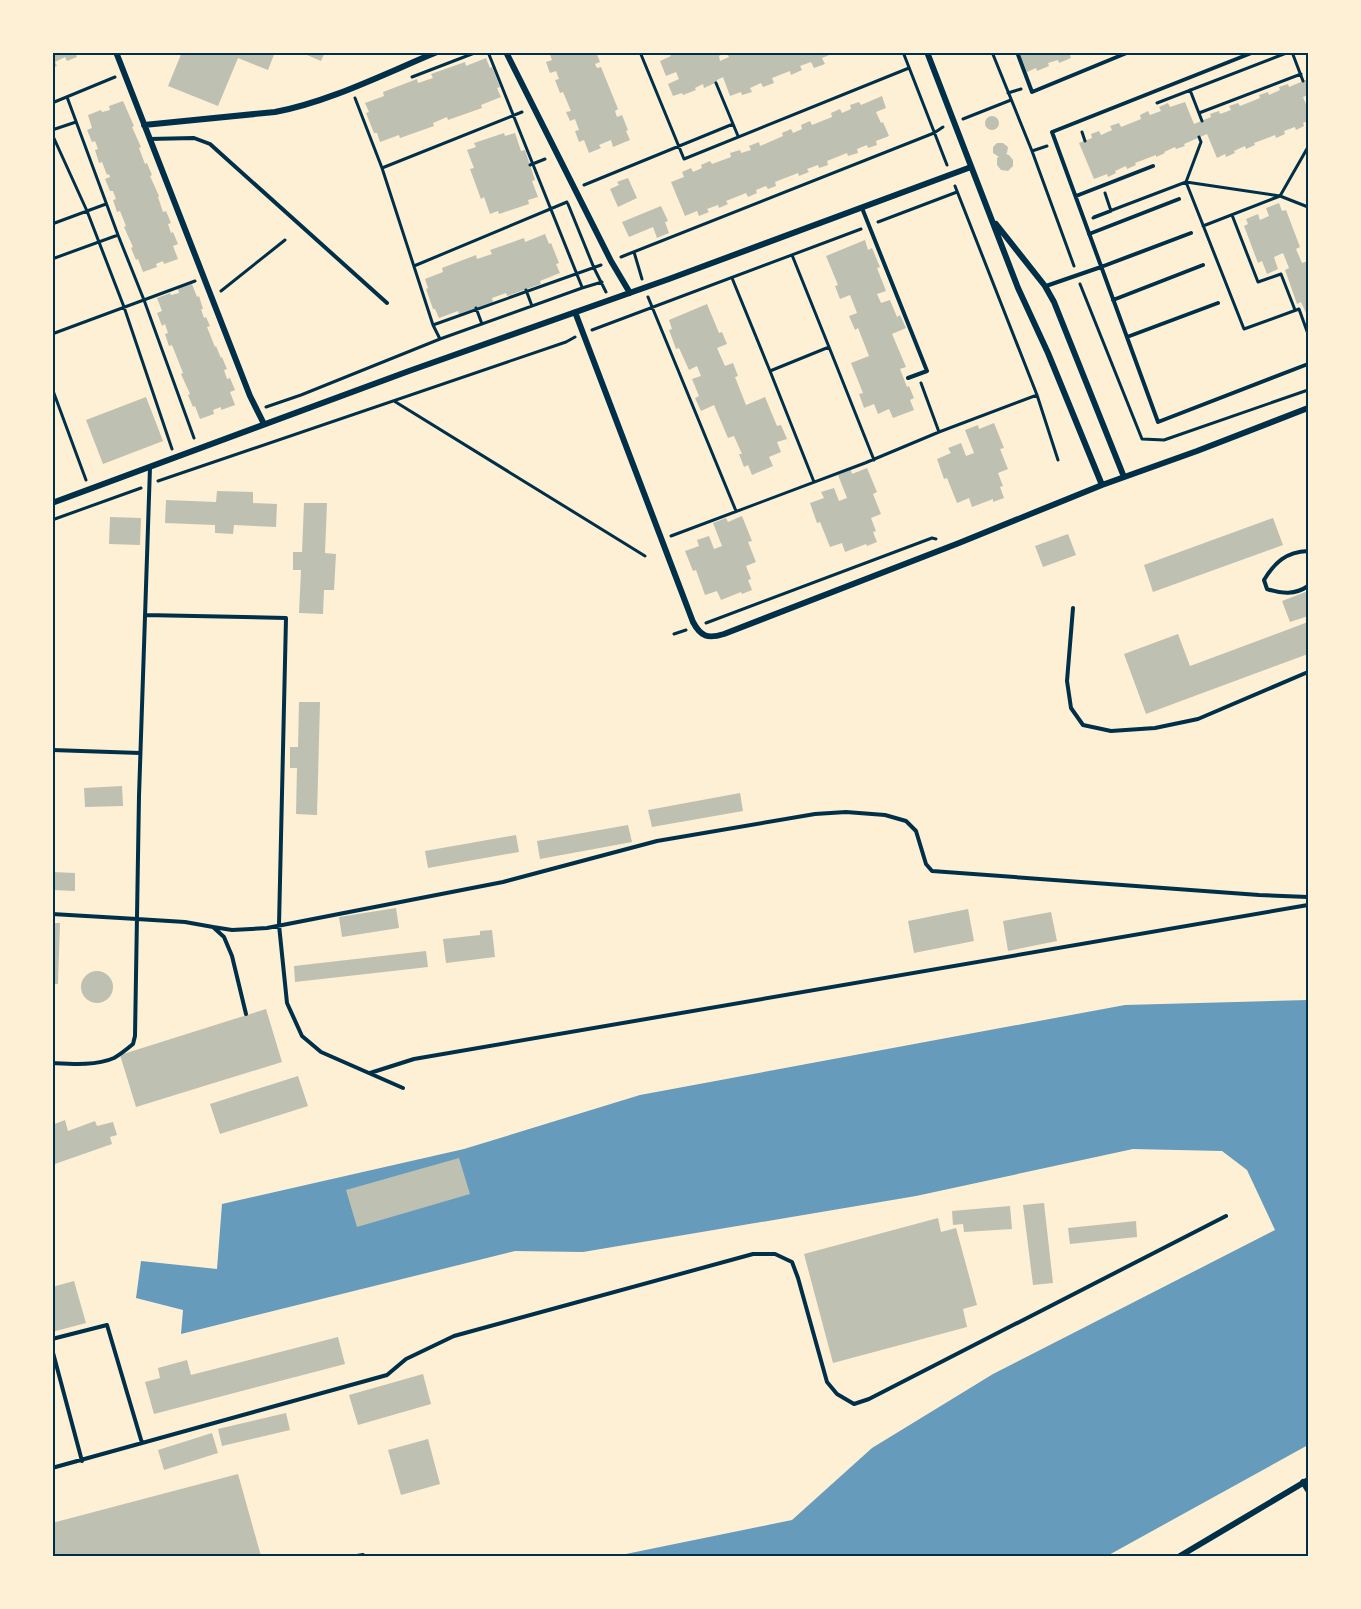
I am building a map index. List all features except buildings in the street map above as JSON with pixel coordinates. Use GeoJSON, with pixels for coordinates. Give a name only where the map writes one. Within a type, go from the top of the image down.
{"type":"FeatureCollection","features":[{"type":"Feature","properties":{"kind":"street"},"geometry":{"type":"LineString","coordinates":[[116,52],[250,396],[264,424]]}},
{"type":"Feature","properties":{"kind":"street"},"geometry":{"type":"LineString","coordinates":[[144,125],[293,108],[320,100],[437,52]]}},
{"type":"Feature","properties":{"kind":"street"},"geometry":{"type":"LineString","coordinates":[[506,52],[611,261],[630,293]]}},
{"type":"Feature","properties":{"kind":"street"},"geometry":{"type":"LineString","coordinates":[[927,52],[1018,288],[1048,352],[1102,485]]}},
{"type":"Feature","properties":{"kind":"street"},"geometry":{"type":"LineString","coordinates":[[52,503],[971,167]]}},
{"type":"Feature","properties":{"kind":"street"},"geometry":{"type":"LineString","coordinates":[[992,219],[1045,286],[1059,313],[1124,477]]}},
{"type":"Feature","properties":{"kind":"street"},"geometry":{"type":"LineString","coordinates":[[575,312],[696,627],[699,633],[714,637],[1102,485],[1308,408]]}},
{"type":"Feature","properties":{"kind":"street"},"geometry":{"type":"LineString","coordinates":[[1180,1557],[1306,1481],[1308,1490]]}},
{"type":"Feature","properties":{"kind":"lane"},"geometry":{"type":"LineString","coordinates":[[1017,52],[1032,92],[1129,52]]}},
{"type":"Feature","properties":{"kind":"lane"},"geometry":{"type":"LineString","coordinates":[[1254,52],[1052,132],[1158,422],[1308,364]]}},
{"type":"Feature","properties":{"kind":"lane"},"geometry":{"type":"LineString","coordinates":[[149,139],[194,138],[210,144],[387,303]]}},
{"type":"Feature","properties":{"kind":"lane"},"geometry":{"type":"LineString","coordinates":[[1077,196],[1153,166]]}},
{"type":"Feature","properties":{"kind":"lane"},"geometry":{"type":"LineString","coordinates":[[1089,234],[1179,199]]}},
{"type":"Feature","properties":{"kind":"lane"},"geometry":{"type":"LineString","coordinates":[[862,208],[927,371],[908,378]]}},
{"type":"Feature","properties":{"kind":"lane"},"geometry":{"type":"LineString","coordinates":[[1045,286],[1191,233]]}},
{"type":"Feature","properties":{"kind":"lane"},"geometry":{"type":"LineString","coordinates":[[1113,300],[1203,265]]}},
{"type":"Feature","properties":{"kind":"lane"},"geometry":{"type":"LineString","coordinates":[[1127,337],[1218,303]]}},
{"type":"Feature","properties":{"kind":"lane"},"geometry":{"type":"LineString","coordinates":[[52,1064],[95,1062],[112,1058],[134,1044],[140,753],[150,467]]}},
{"type":"Feature","properties":{"kind":"lane"},"geometry":{"type":"LineString","coordinates":[[1308,551],[1284,557],[1272,567],[1264,580],[1267,589],[1279,593],[1291,593],[1308,586]]}},
{"type":"Feature","properties":{"kind":"lane"},"geometry":{"type":"LineString","coordinates":[[1073,608],[1067,681],[1071,708],[1083,724],[1111,731],[1155,728],[1198,719],[1308,672]]}},
{"type":"Feature","properties":{"kind":"lane"},"geometry":{"type":"LineString","coordinates":[[145,615],[286,618],[279,925],[287,1003],[302,1036],[321,1052],[403,1088]]}},
{"type":"Feature","properties":{"kind":"lane"},"geometry":{"type":"LineString","coordinates":[[52,750],[140,753]]}},
{"type":"Feature","properties":{"kind":"lane"},"geometry":{"type":"LineString","coordinates":[[52,914],[137,918],[185,922],[232,930],[249,930],[503,882],[657,841],[815,814],[846,812],[885,815],[906,821],[916,831],[926,864],[932,872],[1308,897]]}},
{"type":"Feature","properties":{"kind":"lane"},"geometry":{"type":"LineString","coordinates":[[370,1073],[414,1059],[1308,905]]}},
{"type":"Feature","properties":{"kind":"lane"},"geometry":{"type":"LineString","coordinates":[[213,927],[224,937],[232,956],[246,1014]]}},
{"type":"Feature","properties":{"kind":"lane"},"geometry":{"type":"LineString","coordinates":[[52,1468],[387,1375],[406,1359],[454,1336],[753,1254],[776,1254],[792,1262],[827,1382],[837,1394],[854,1404],[869,1399],[1226,1216]]}},
{"type":"Feature","properties":{"kind":"lane"},"geometry":{"type":"LineString","coordinates":[[52,1339],[107,1324],[142,1443]]}},
{"type":"Feature","properties":{"kind":"lane"},"geometry":{"type":"LineString","coordinates":[[52,1349],[82,1461]]}},
{"type":"Feature","properties":{"kind":"path"},"geometry":{"type":"LineString","coordinates":[[410,78],[477,52]]}},
{"type":"Feature","properties":{"kind":"path"},"geometry":{"type":"LineString","coordinates":[[490,52],[502,72]]}},
{"type":"Feature","properties":{"kind":"path"},"geometry":{"type":"LineString","coordinates":[[490,52],[531,164],[582,288]]}},
{"type":"Feature","properties":{"kind":"path"},"geometry":{"type":"LineString","coordinates":[[640,52],[684,159],[909,68]]}},
{"type":"Feature","properties":{"kind":"path"},"geometry":{"type":"LineString","coordinates":[[903,52],[1037,394],[1058,460]]}},
{"type":"Feature","properties":{"kind":"path"},"geometry":{"type":"LineString","coordinates":[[1158,103],[1290,52],[1304,81]]}},
{"type":"Feature","properties":{"kind":"path"},"geometry":{"type":"LineString","coordinates":[[52,103],[123,74]]}},
{"type":"Feature","properties":{"kind":"path"},"geometry":{"type":"LineString","coordinates":[[1199,114],[1301,74]]}},
{"type":"Feature","properties":{"kind":"path"},"geometry":{"type":"LineString","coordinates":[[716,82],[739,137]]}},
{"type":"Feature","properties":{"kind":"path"},"geometry":{"type":"LineString","coordinates":[[1191,90],[1202,121]]}},
{"type":"Feature","properties":{"kind":"path"},"geometry":{"type":"LineString","coordinates":[[67,97],[195,441]]}},
{"type":"Feature","properties":{"kind":"path"},"geometry":{"type":"LineString","coordinates":[[354,99],[382,168],[440,339]]}},
{"type":"Feature","properties":{"kind":"path"},"geometry":{"type":"LineString","coordinates":[[434,325],[611,261],[934,133],[954,122],[1011,100]]}},
{"type":"Feature","properties":{"kind":"path"},"geometry":{"type":"LineString","coordinates":[[382,168],[522,112],[526,121]]}},
{"type":"Feature","properties":{"kind":"path"},"geometry":{"type":"LineString","coordinates":[[76,122],[52,132],[100,241],[172,450]]}},
{"type":"Feature","properties":{"kind":"path"},"geometry":{"type":"LineString","coordinates":[[574,189],[733,124]]}},
{"type":"Feature","properties":{"kind":"path"},"geometry":{"type":"LineString","coordinates":[[1032,151],[1082,132],[1085,141]]}},
{"type":"Feature","properties":{"kind":"path"},"geometry":{"type":"LineString","coordinates":[[1199,137],[1201,142],[1185,182],[1244,329],[1299,309],[1308,334]]}},
{"type":"Feature","properties":{"kind":"path"},"geometry":{"type":"LineString","coordinates":[[1203,226],[1280,196],[1308,147]]}},
{"type":"Feature","properties":{"kind":"path"},"geometry":{"type":"LineString","coordinates":[[531,164],[545,159],[550,168]]}},
{"type":"Feature","properties":{"kind":"path"},"geometry":{"type":"LineString","coordinates":[[52,520],[150,484],[566,342],[583,333],[957,192]]}},
{"type":"Feature","properties":{"kind":"path"},"geometry":{"type":"LineString","coordinates":[[257,410],[440,339],[602,282],[563,194]]}},
{"type":"Feature","properties":{"kind":"path"},"geometry":{"type":"LineString","coordinates":[[414,266],[567,202]]}},
{"type":"Feature","properties":{"kind":"path"},"geometry":{"type":"LineString","coordinates":[[52,224],[106,204]]}},
{"type":"Feature","properties":{"kind":"path"},"geometry":{"type":"LineString","coordinates":[[1232,215],[1257,282],[1281,274],[1295,310]]}},
{"type":"Feature","properties":{"kind":"path"},"geometry":{"type":"LineString","coordinates":[[52,259],[118,235]]}},
{"type":"Feature","properties":{"kind":"path"},"geometry":{"type":"LineString","coordinates":[[212,297],[285,240]]}},
{"type":"Feature","properties":{"kind":"path"},"geometry":{"type":"LineString","coordinates":[[634,252],[651,307],[736,511]]}},
{"type":"Feature","properties":{"kind":"path"},"geometry":{"type":"LineString","coordinates":[[792,255],[874,460]]}},
{"type":"Feature","properties":{"kind":"path"},"geometry":{"type":"LineString","coordinates":[[732,278],[814,482]]}},
{"type":"Feature","properties":{"kind":"path"},"geometry":{"type":"LineString","coordinates":[[52,334],[196,280]]}},
{"type":"Feature","properties":{"kind":"path"},"geometry":{"type":"LineString","coordinates":[[526,291],[532,306]]}},
{"type":"Feature","properties":{"kind":"path"},"geometry":{"type":"LineString","coordinates":[[477,309],[482,324]]}},
{"type":"Feature","properties":{"kind":"path"},"geometry":{"type":"LineString","coordinates":[[770,371],[829,348]]}},
{"type":"Feature","properties":{"kind":"path"},"geometry":{"type":"LineString","coordinates":[[52,388],[87,481]]}},
{"type":"Feature","properties":{"kind":"path"},"geometry":{"type":"LineString","coordinates":[[661,540],[874,460],[1037,394]]}},
{"type":"Feature","properties":{"kind":"path"},"geometry":{"type":"LineString","coordinates":[[393,400],[645,556]]}},
{"type":"Feature","properties":{"kind":"path"},"geometry":{"type":"LineString","coordinates":[[674,634],[932,538],[958,543]]}},
{"type":"Feature","properties":{"kind":"water"},"geometry":{"type":"Polygon","coordinates":[[[1308,1000],[1308,1445],[1107,1556],[616,1556],[792,1520],[872,1448],[993,1374],[1275,1230],[1247,1170],[1222,1151],[1133,1149],[916,1196],[583,1252],[515,1251],[181,1334],[183,1310],[136,1298],[141,1261],[217,1269],[222,1204],[464,1149],[640,1095],[1125,1005],[1308,1000]]]}}]}
